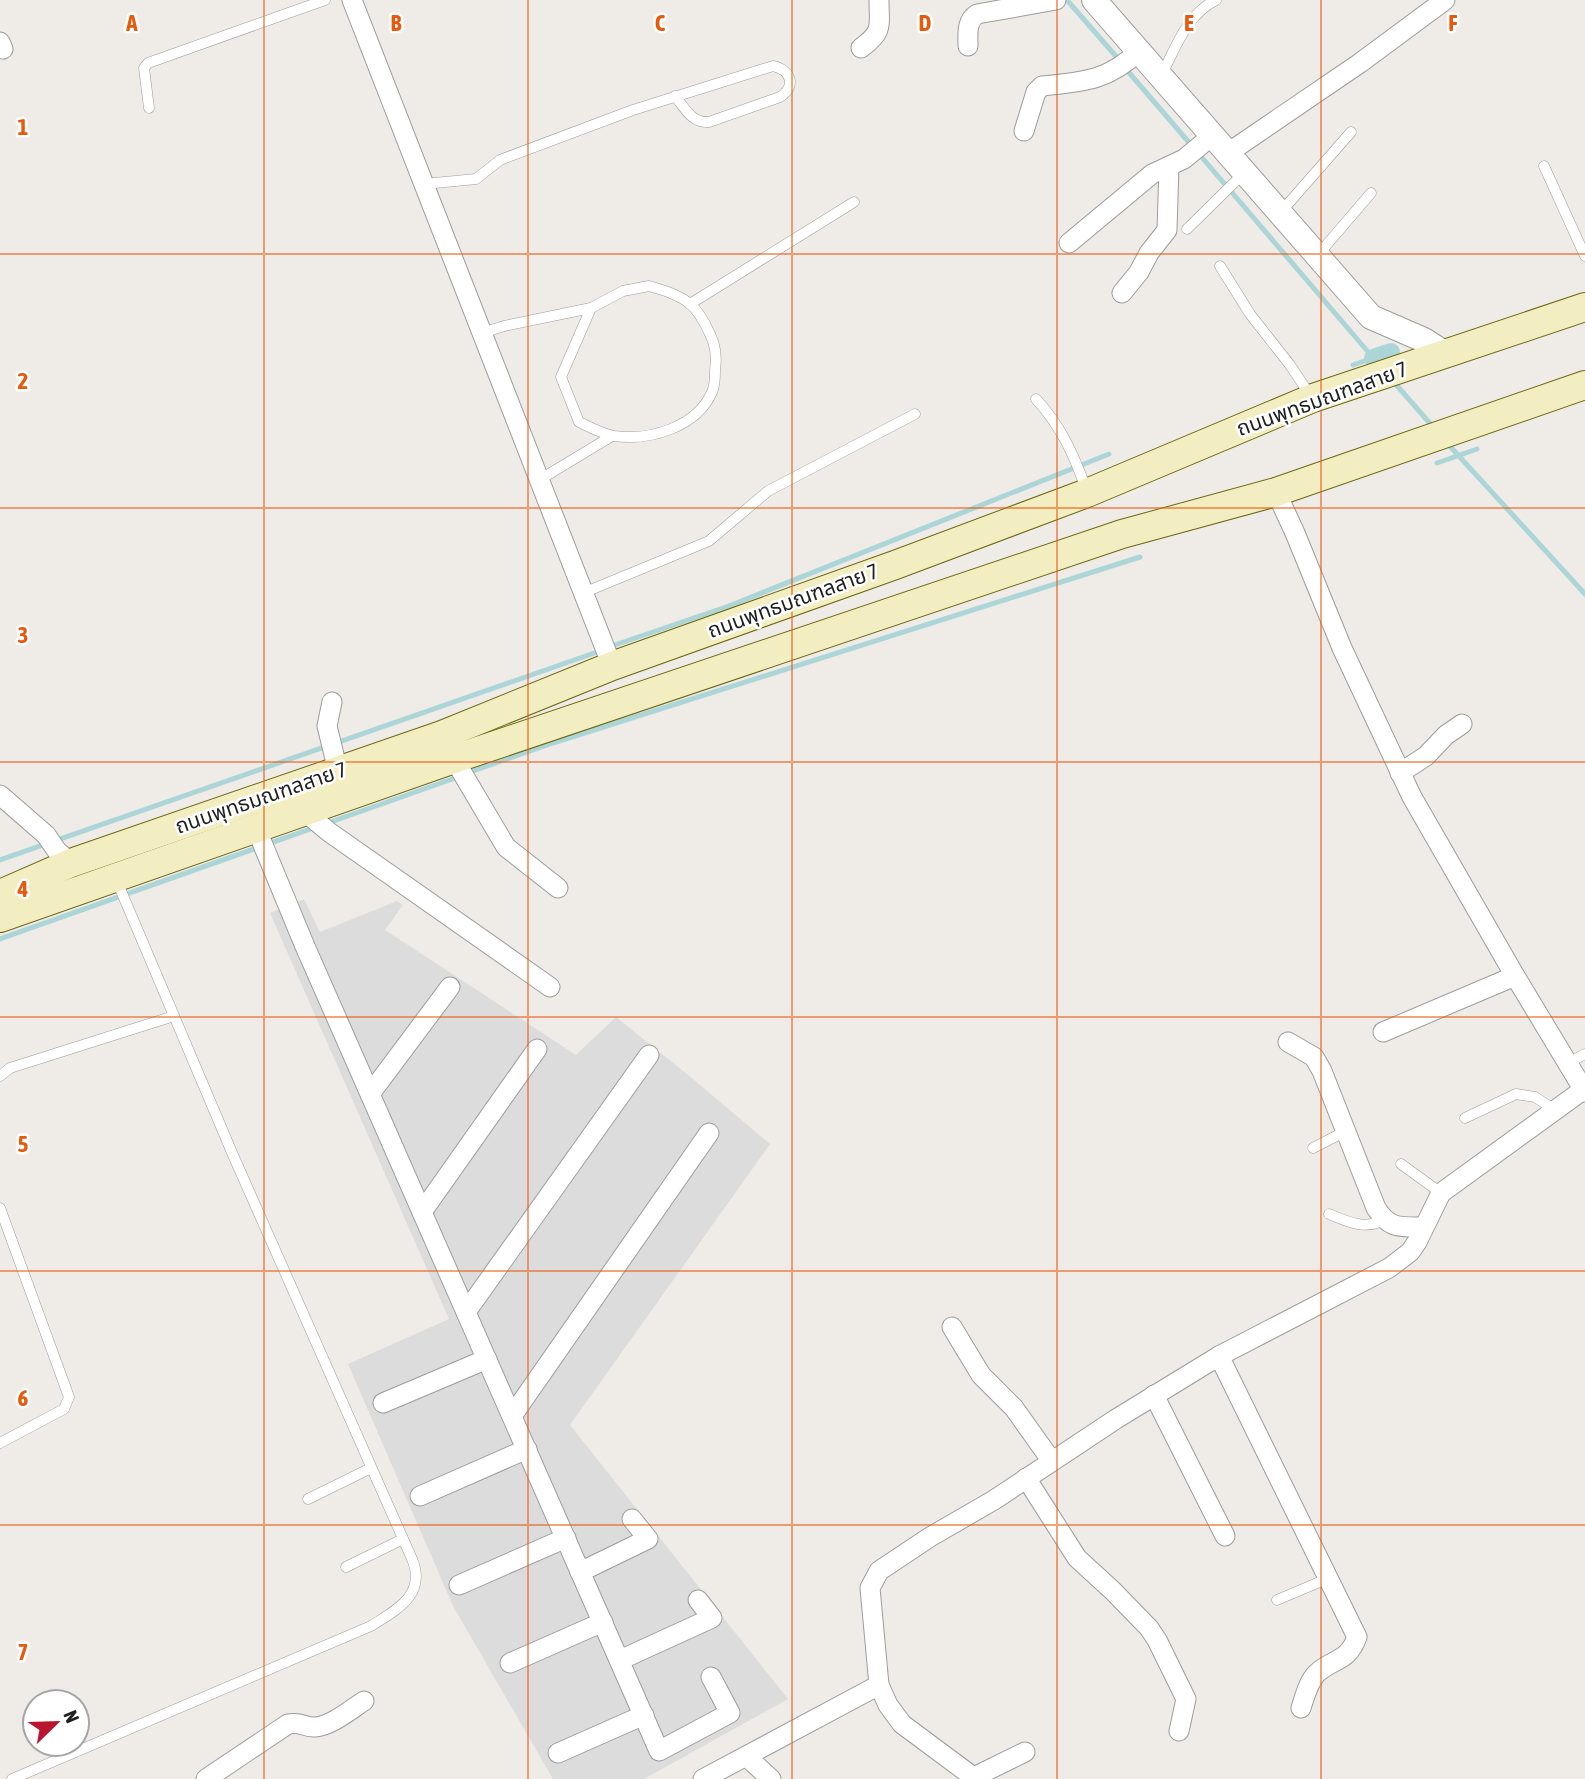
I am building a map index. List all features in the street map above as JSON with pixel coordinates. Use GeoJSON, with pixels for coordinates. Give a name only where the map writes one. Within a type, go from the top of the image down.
{"type":"FeatureCollection","features":[{"type":"Feature","properties":{"kind":"main road","name":"ถนนพุทธมณฑลสาย 7"},"geometry":{"type":"LineString","coordinates":[[0,894],[58,850],[259,800],[336,761],[442,735],[607,655],[882,569],[1087,493],[1312,398],[1410,366],[1435,347],[1585,307]]}},
{"type":"Feature","properties":{"kind":"main road","name":"ถนนพุทธมณฑลสาย 7"},"geometry":{"type":"LineString","coordinates":[[0,918],[257,831],[315,820],[456,762],[1122,534],[1276,492],[1585,385]]}},
{"type":"Feature","properties":{"kind":"street"},"geometry":{"type":"LineString","coordinates":[[352,0],[607,655]]}},
{"type":"Feature","properties":{"kind":"street"},"geometry":{"type":"LineString","coordinates":[[861,48],[875,38],[879,29],[879,0]]}},
{"type":"Feature","properties":{"kind":"street"},"geometry":{"type":"LineString","coordinates":[[1094,0],[1135,55],[1161,76],[1238,179],[1279,214],[1371,317],[1435,347]]}},
{"type":"Feature","properties":{"kind":"street"},"geometry":{"type":"LineString","coordinates":[[1069,243],[1152,174],[1214,144],[1360,63],[1445,0]]}},
{"type":"Feature","properties":{"kind":"street"},"geometry":{"type":"LineString","coordinates":[[968,46],[969,24],[977,14],[1055,1]]}},
{"type":"Feature","properties":{"kind":"street"},"geometry":{"type":"LineString","coordinates":[[1024,131],[1036,92],[1042,86],[1094,80],[1111,73],[1135,55]]}},
{"type":"Feature","properties":{"kind":"street"},"geometry":{"type":"LineString","coordinates":[[1122,293],[1167,230],[1176,163]]}},
{"type":"Feature","properties":{"kind":"street"},"geometry":{"type":"LineString","coordinates":[[1025,1752],[975,1778],[902,1724],[879,1685],[870,1588],[879,1571],[1219,1356],[1389,1268],[1417,1242],[1441,1193],[1584,1088],[1576,1059],[1515,976],[1400,773],[1342,648],[1276,492]]}},
{"type":"Feature","properties":{"kind":"street"},"geometry":{"type":"LineString","coordinates":[[332,702],[327,726],[336,761]]}},
{"type":"Feature","properties":{"kind":"street"},"geometry":{"type":"LineString","coordinates":[[1400,773],[1426,756],[1446,735],[1462,724]]}},
{"type":"Feature","properties":{"kind":"street"},"geometry":{"type":"LineString","coordinates":[[456,762],[506,847],[558,888]]}},
{"type":"Feature","properties":{"kind":"street"},"geometry":{"type":"LineString","coordinates":[[0,795],[58,850]]}},
{"type":"Feature","properties":{"kind":"street"},"geometry":{"type":"LineString","coordinates":[[315,820],[550,987]]}},
{"type":"Feature","properties":{"kind":"street"},"geometry":{"type":"LineString","coordinates":[[257,831],[659,1751],[730,1713],[711,1677]]}},
{"type":"Feature","properties":{"kind":"street"},"geometry":{"type":"LineString","coordinates":[[1383,1032],[1515,976]]}},
{"type":"Feature","properties":{"kind":"street"},"geometry":{"type":"LineString","coordinates":[[370,1094],[450,987]]}},
{"type":"Feature","properties":{"kind":"street"},"geometry":{"type":"LineString","coordinates":[[1288,1042],[1314,1057],[1376,1208],[1384,1220],[1397,1226],[1423,1227]]}},
{"type":"Feature","properties":{"kind":"street"},"geometry":{"type":"LineString","coordinates":[[422,1212],[537,1049]]}},
{"type":"Feature","properties":{"kind":"street"},"geometry":{"type":"LineString","coordinates":[[466,1312],[649,1055]]}},
{"type":"Feature","properties":{"kind":"street"},"geometry":{"type":"LineString","coordinates":[[512,1416],[709,1133]]}},
{"type":"Feature","properties":{"kind":"street"},"geometry":{"type":"LineString","coordinates":[[952,1327],[981,1375],[1014,1408],[1051,1460]]}},
{"type":"Feature","properties":{"kind":"street"},"geometry":{"type":"LineString","coordinates":[[1219,1356],[1357,1637],[1350,1652],[1318,1672],[1309,1683],[1301,1708]]}},
{"type":"Feature","properties":{"kind":"street"},"geometry":{"type":"LineString","coordinates":[[383,1403],[487,1359]]}},
{"type":"Feature","properties":{"kind":"street"},"geometry":{"type":"LineString","coordinates":[[1154,1395],[1225,1536]]}},
{"type":"Feature","properties":{"kind":"street"},"geometry":{"type":"LineString","coordinates":[[420,1496],[527,1449]]}},
{"type":"Feature","properties":{"kind":"street"},"geometry":{"type":"LineString","coordinates":[[1026,1478],[1077,1558],[1113,1591],[1157,1640],[1186,1699],[1180,1731]]}},
{"type":"Feature","properties":{"kind":"street"},"geometry":{"type":"LineString","coordinates":[[580,1572],[648,1539],[632,1519]]}},
{"type":"Feature","properties":{"kind":"street"},"geometry":{"type":"LineString","coordinates":[[459,1585],[566,1538]]}},
{"type":"Feature","properties":{"kind":"street"},"geometry":{"type":"LineString","coordinates":[[620,1660],[712,1618],[698,1600]]}},
{"type":"Feature","properties":{"kind":"street"},"geometry":{"type":"LineString","coordinates":[[510,1663],[603,1622]]}},
{"type":"Feature","properties":{"kind":"street"},"geometry":{"type":"LineString","coordinates":[[703,1779],[879,1685]]}},
{"type":"Feature","properties":{"kind":"street"},"geometry":{"type":"LineString","coordinates":[[206,1779],[288,1724],[298,1722],[309,1727],[318,1727],[364,1701]]}},
{"type":"Feature","properties":{"kind":"street"},"geometry":{"type":"LineString","coordinates":[[558,1754],[644,1715]]}},
{"type":"Feature","properties":{"kind":"street"},"geometry":{"type":"LineString","coordinates":[[747,1757],[771,1779]]}},
{"type":"Feature","properties":{"kind":"lane"},"geometry":{"type":"LineString","coordinates":[[149,108],[144,68],[148,63],[325,0]]}},
{"type":"Feature","properties":{"kind":"lane"},"geometry":{"type":"LineString","coordinates":[[1161,76],[1194,15],[1216,0]]}},
{"type":"Feature","properties":{"kind":"lane"},"geometry":{"type":"LineString","coordinates":[[424,184],[476,179],[500,160],[676,96],[774,66],[782,68],[791,83],[787,92],[780,97],[709,122],[693,119],[676,96]]}},
{"type":"Feature","properties":{"kind":"lane"},"geometry":{"type":"LineString","coordinates":[[1279,214],[1351,132]]}},
{"type":"Feature","properties":{"kind":"lane"},"geometry":{"type":"LineString","coordinates":[[1544,166],[1585,256]]}},
{"type":"Feature","properties":{"kind":"lane"},"geometry":{"type":"LineString","coordinates":[[1187,229],[1238,179]]}},
{"type":"Feature","properties":{"kind":"lane"},"geometry":{"type":"LineString","coordinates":[[1317,256],[1371,193]]}},
{"type":"Feature","properties":{"kind":"lane"},"geometry":{"type":"LineString","coordinates":[[690,303],[854,202]]}},
{"type":"Feature","properties":{"kind":"lane"},"geometry":{"type":"LineString","coordinates":[[1220,267],[1250,314],[1312,398]]}},
{"type":"Feature","properties":{"kind":"lane"},"geometry":{"type":"LineString","coordinates":[[482,333],[591,308],[623,291],[649,286],[667,291],[690,303],[704,320],[714,343],[713,390],[702,408],[682,424],[661,432],[632,437],[612,436],[579,422],[561,377],[591,308]]}},
{"type":"Feature","properties":{"kind":"lane"},"geometry":{"type":"LineString","coordinates":[[1036,399],[1054,418],[1073,454],[1087,493]]}},
{"type":"Feature","properties":{"kind":"lane"},"geometry":{"type":"LineString","coordinates":[[583,593],[630,576],[709,541],[768,491],[915,414]]}},
{"type":"Feature","properties":{"kind":"lane"},"geometry":{"type":"LineString","coordinates":[[539,480],[612,436]]}},
{"type":"Feature","properties":{"kind":"lane"},"geometry":{"type":"LineString","coordinates":[[12,1779],[371,1626],[406,1603],[415,1581],[416,1571],[403,1539],[116,879]]}},
{"type":"Feature","properties":{"kind":"lane"},"geometry":{"type":"LineString","coordinates":[[0,1076],[9,1068],[174,1016]]}},
{"type":"Feature","properties":{"kind":"lane"},"geometry":{"type":"LineString","coordinates":[[1465,1118],[1516,1094],[1535,1097],[1555,1110]]}},
{"type":"Feature","properties":{"kind":"lane"},"geometry":{"type":"LineString","coordinates":[[1313,1148],[1346,1131]]}},
{"type":"Feature","properties":{"kind":"lane"},"geometry":{"type":"LineString","coordinates":[[1401,1164],[1441,1193]]}},
{"type":"Feature","properties":{"kind":"lane"},"geometry":{"type":"LineString","coordinates":[[0,1208],[69,1397],[64,1409],[0,1443]]}},
{"type":"Feature","properties":{"kind":"lane"},"geometry":{"type":"LineString","coordinates":[[1329,1214],[1363,1225],[1374,1225],[1384,1220]]}},
{"type":"Feature","properties":{"kind":"lane"},"geometry":{"type":"LineString","coordinates":[[308,1499],[371,1468]]}},
{"type":"Feature","properties":{"kind":"lane"},"geometry":{"type":"LineString","coordinates":[[346,1567],[403,1539]]}},
{"type":"Feature","properties":{"kind":"lane"},"geometry":{"type":"LineString","coordinates":[[1277,1600],[1329,1578]]}},
{"type":"Feature","properties":{"kind":"shaded area"},"geometry":{"type":"Polygon","coordinates":[[[304,899],[320,932],[397,901],[403,905],[385,930],[576,1055],[616,1017],[770,1144],[570,1425],[788,1699],[644,1779],[553,1779],[453,1606],[348,1364],[449,1319],[270,913],[304,899]]]}},
{"type":"Feature","properties":{"kind":"waterway"},"geometry":{"type":"LineString","coordinates":[[1067,0],[1120,61]]}},
{"type":"Feature","properties":{"kind":"waterway"},"geometry":{"type":"LineString","coordinates":[[1126,69],[1192,146]]}},
{"type":"Feature","properties":{"kind":"waterway"},"geometry":{"type":"LineString","coordinates":[[1199,154],[1381,367]]}},
{"type":"Feature","properties":{"kind":"waterway"},"geometry":{"type":"LineString","coordinates":[[1373,358],[1391,352]]}},
{"type":"Feature","properties":{"kind":"waterway"},"geometry":{"type":"LineString","coordinates":[[1353,365],[1373,358]]}},
{"type":"Feature","properties":{"kind":"waterway"},"geometry":{"type":"LineString","coordinates":[[1392,380],[1434,428]]}},
{"type":"Feature","properties":{"kind":"waterway"},"geometry":{"type":"LineString","coordinates":[[1447,443],[1585,594]]}},
{"type":"Feature","properties":{"kind":"waterway"},"geometry":{"type":"LineString","coordinates":[[1437,463],[1477,449]]}},
{"type":"Feature","properties":{"kind":"waterway"},"geometry":{"type":"LineString","coordinates":[[609,647],[729,606],[1109,454]]}},
{"type":"Feature","properties":{"kind":"waterway"},"geometry":{"type":"LineString","coordinates":[[467,773],[553,743],[1140,557]]}},
{"type":"Feature","properties":{"kind":"waterway"},"geometry":{"type":"LineString","coordinates":[[0,860],[600,651]]}},
{"type":"Feature","properties":{"kind":"waterway"},"geometry":{"type":"LineString","coordinates":[[325,824],[458,777]]}},
{"type":"Feature","properties":{"kind":"waterway"},"geometry":{"type":"LineString","coordinates":[[0,939],[316,827]]}}]}
